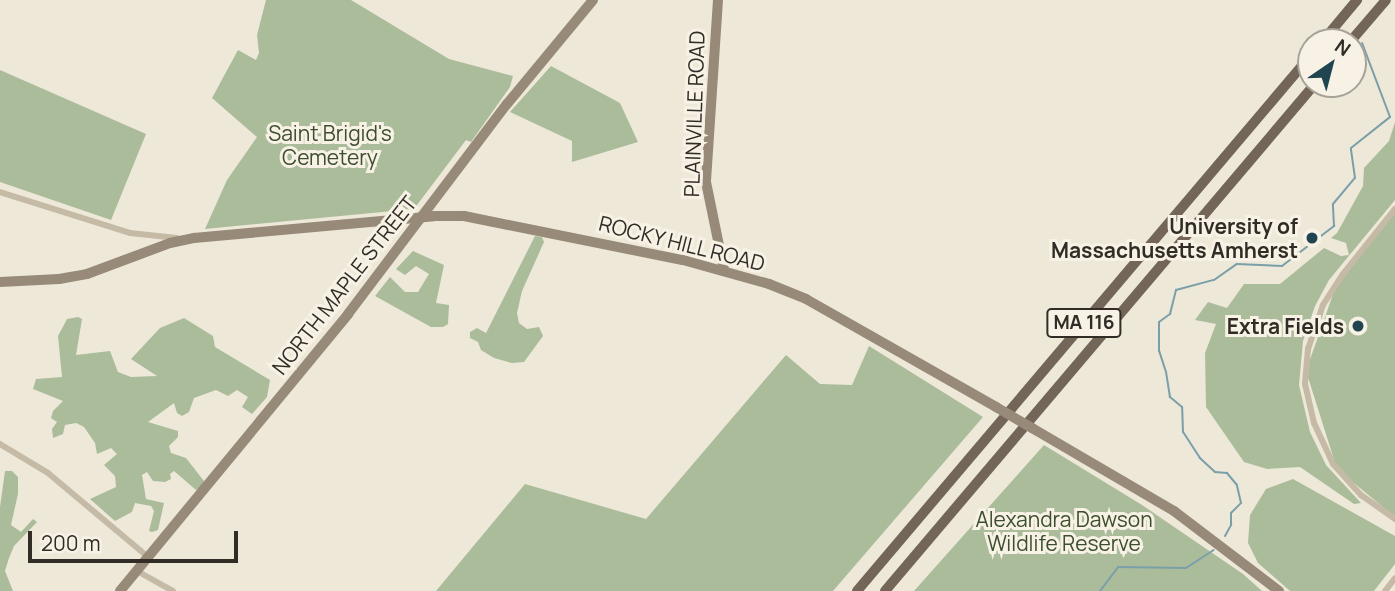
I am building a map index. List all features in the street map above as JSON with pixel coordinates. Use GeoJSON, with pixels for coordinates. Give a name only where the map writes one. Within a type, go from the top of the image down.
{"type":"FeatureCollection","features":[{"type":"Feature","properties":{"kind":"main road","name":"NORTH MAPLE STREET"},"geometry":{"type":"LineString","coordinates":[[120,591],[424,216],[507,104],[593,0]]}},
{"type":"Feature","properties":{"kind":"main road","name":"PLAINVILLE ROAD"},"geometry":{"type":"LineString","coordinates":[[718,0],[706,182],[724,270]]}},
{"type":"Feature","properties":{"kind":"main road"},"geometry":{"type":"LineString","coordinates":[[1334,28],[1357,0]]}},
{"type":"Feature","properties":{"kind":"main road"},"geometry":{"type":"LineString","coordinates":[[1362,28],[1386,0]]}},
{"type":"Feature","properties":{"kind":"main road","name":"MA 116"},"geometry":{"type":"LineString","coordinates":[[857,591],[1297,72]]}},
{"type":"Feature","properties":{"kind":"main road","name":"MA 116"},"geometry":{"type":"LineString","coordinates":[[885,591],[1303,98]]}},
{"type":"Feature","properties":{"kind":"main road","name":"ROCKY HILL ROAD"},"geometry":{"type":"LineString","coordinates":[[0,282],[80,276],[170,243],[194,238],[424,216],[483,219],[724,270],[806,299],[996,407],[1174,511],[1279,591]]}},
{"type":"Feature","properties":{"kind":"street"},"geometry":{"type":"LineString","coordinates":[[0,192],[130,233],[155,238],[194,238]]}},
{"type":"Feature","properties":{"kind":"street"},"geometry":{"type":"LineString","coordinates":[[1395,208],[1343,274],[1323,305],[1308,349],[1306,384],[1314,423],[1333,464],[1366,500],[1395,519]]}},
{"type":"Feature","properties":{"kind":"street"},"geometry":{"type":"LineString","coordinates":[[0,444],[48,473],[148,557]]}},
{"type":"Feature","properties":{"kind":"street"},"geometry":{"type":"LineString","coordinates":[[136,571],[173,591]]}},
{"type":"Feature","properties":{"kind":"street"},"geometry":{"type":"LineString","coordinates":[[1385,591],[1395,578]]}},
{"type":"Feature","properties":{"kind":"green space","name":"Saint Brigid's Cemetery"},"geometry":{"type":"Polygon","coordinates":[[[266,0],[351,0],[449,59],[513,76],[510,87],[471,142],[466,140],[414,209],[205,229],[227,180],[257,137],[212,98],[238,50],[256,60],[259,53],[257,35],[266,0]]]}},
{"type":"Feature","properties":{"kind":"green space"},"geometry":{"type":"Polygon","coordinates":[[[551,66],[620,103],[638,142],[572,162],[572,141],[510,112],[551,66]]]}},
{"type":"Feature","properties":{"kind":"green space"},"geometry":{"type":"Polygon","coordinates":[[[0,70],[146,134],[111,220],[0,182],[0,70]]]}},
{"type":"Feature","properties":{"kind":"green space"},"geometry":{"type":"Polygon","coordinates":[[[1395,122],[1395,200],[1329,280],[1315,306],[1303,341],[1299,385],[1310,432],[1326,465],[1361,503],[1354,504],[1300,467],[1267,469],[1244,462],[1206,407],[1205,353],[1216,324],[1195,320],[1208,302],[1227,308],[1244,284],[1280,284],[1324,248],[1341,256],[1349,255],[1346,243],[1331,238],[1337,233],[1363,186],[1364,168],[1389,141],[1395,122]]]}},
{"type":"Feature","properties":{"kind":"green space","name":"Extra Fields"},"geometry":{"type":"Polygon","coordinates":[[[1395,209],[1395,517],[1337,469],[1306,371],[1338,280],[1395,209]]]}},
{"type":"Feature","properties":{"kind":"green space"},"geometry":{"type":"Polygon","coordinates":[[[535,236],[542,237],[544,242],[522,291],[517,313],[519,323],[527,329],[539,327],[543,336],[524,362],[512,363],[494,358],[481,350],[478,342],[470,338],[470,332],[477,328],[486,333],[535,236]]]}},
{"type":"Feature","properties":{"kind":"green space"},"geometry":{"type":"Polygon","coordinates":[[[413,251],[444,265],[436,303],[449,305],[448,324],[443,327],[431,327],[375,296],[390,277],[405,292],[418,292],[429,274],[416,266],[405,275],[396,269],[413,251]]]}},
{"type":"Feature","properties":{"kind":"green space"},"geometry":{"type":"Polygon","coordinates":[[[184,318],[213,336],[215,347],[270,380],[267,397],[252,414],[242,407],[248,397],[237,390],[228,396],[216,390],[194,398],[189,412],[182,416],[177,413],[174,403],[148,422],[178,431],[178,437],[169,446],[171,453],[186,458],[204,481],[203,487],[196,490],[174,471],[170,474],[171,479],[165,482],[153,481],[147,472],[142,475],[146,499],[164,503],[158,530],[149,531],[154,511],[151,506],[135,503],[132,512],[115,521],[90,499],[116,487],[115,476],[104,465],[117,454],[111,448],[97,454],[95,443],[84,427],[76,423],[65,425],[63,434],[53,438],[52,429],[57,422],[51,418],[53,411],[63,401],[33,389],[36,379],[62,377],[58,336],[67,319],[82,319],[76,355],[110,351],[118,372],[131,377],[157,376],[131,359],[160,328],[184,318]]]}},
{"type":"Feature","properties":{"kind":"green space"},"geometry":{"type":"Polygon","coordinates":[[[869,346],[983,417],[833,591],[436,591],[525,484],[646,519],[786,355],[820,384],[852,385],[869,346]]]}},
{"type":"Feature","properties":{"kind":"green space","name":"Alexandra Dawson Wildlife Reserve"},"geometry":{"type":"Polygon","coordinates":[[[1044,445],[1142,505],[1243,574],[1262,591],[914,591],[1044,445]]]}},
{"type":"Feature","properties":{"kind":"green space"},"geometry":{"type":"Polygon","coordinates":[[[5,471],[12,471],[18,477],[18,494],[11,525],[21,532],[33,519],[37,522],[14,546],[9,558],[5,571],[13,591],[0,591],[0,507],[5,471]]]}},
{"type":"Feature","properties":{"kind":"green space"},"geometry":{"type":"Polygon","coordinates":[[[1293,479],[1395,536],[1395,564],[1374,591],[1290,591],[1258,563],[1248,543],[1250,515],[1266,489],[1293,479]]]}},
{"type":"Feature","properties":{"kind":"waterway"},"geometry":{"type":"LineString","coordinates":[[1225,536],[1231,525],[1231,513],[1241,503],[1237,485],[1227,473],[1215,472],[1200,458],[1183,432],[1182,407],[1170,397],[1159,351],[1159,322],[1170,314],[1176,290],[1214,280],[1237,264],[1282,266],[1334,226],[1333,204],[1355,178],[1351,148],[1390,117],[1367,56]]}},
{"type":"Feature","properties":{"kind":"waterway"},"geometry":{"type":"LineString","coordinates":[[1100,591],[1118,567],[1186,568],[1214,550]]}},
{"type":"Feature","properties":{"kind":"place","name":"University of Massachusetts Amherst"},"geometry":{"type":"Point","coordinates":[1312,238]}},
{"type":"Feature","properties":{"kind":"place","name":"Extra Fields"},"geometry":{"type":"Point","coordinates":[1358,326]}}]}
